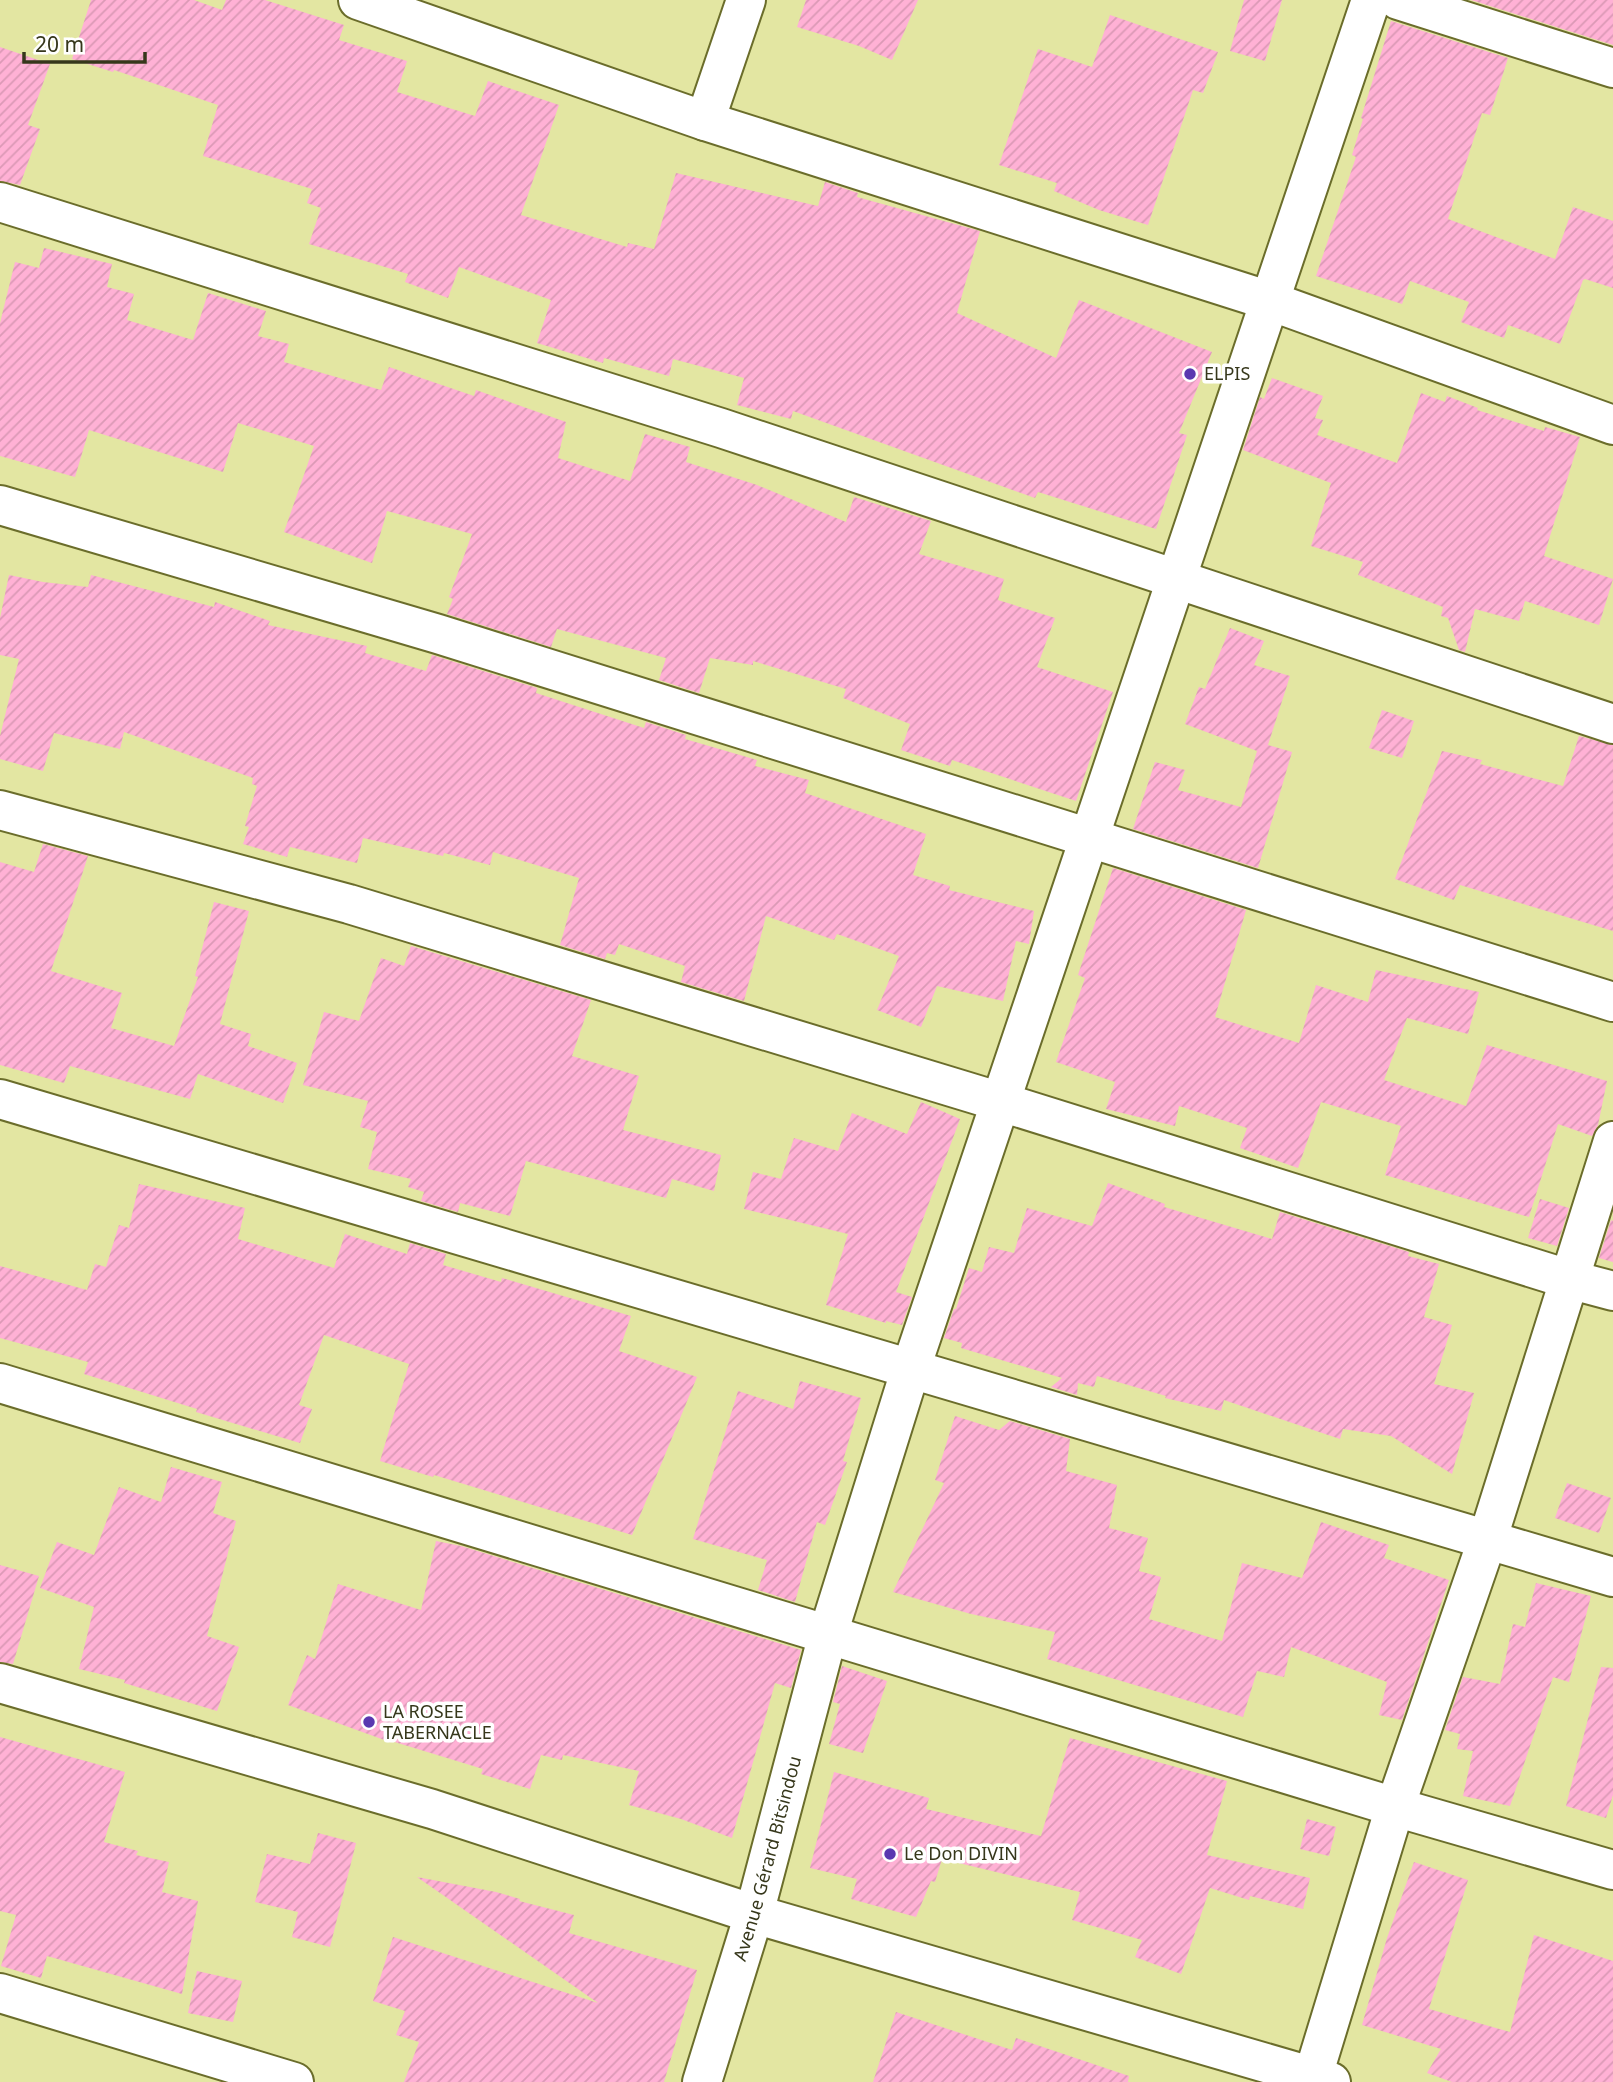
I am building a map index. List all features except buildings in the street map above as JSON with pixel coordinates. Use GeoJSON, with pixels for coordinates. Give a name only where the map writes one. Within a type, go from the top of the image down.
{"type":"FeatureCollection","features":[{"type":"Feature","properties":{"kind":"street"},"geometry":{"type":"LineString","coordinates":[[358,0],[705,121],[1270,301],[1613,425]]}},
{"type":"Feature","properties":{"kind":"street"},"geometry":{"type":"LineString","coordinates":[[705,121],[746,0]]}},
{"type":"Feature","properties":{"kind":"street","name":"Avenue Gérard Bitsindou"},"geometry":{"type":"LineString","coordinates":[[702,2082],[754,1914],[828,1634],[911,1368],[1371,0]]}},
{"type":"Feature","properties":{"kind":"street"},"geometry":{"type":"LineString","coordinates":[[1398,0],[1613,68]]}},
{"type":"Feature","properties":{"kind":"street"},"geometry":{"type":"LineString","coordinates":[[0,202],[720,428],[1613,724]]}},
{"type":"Feature","properties":{"kind":"street"},"geometry":{"type":"LineString","coordinates":[[0,505],[438,634],[1613,1002]]}},
{"type":"Feature","properties":{"kind":"street"},"geometry":{"type":"LineString","coordinates":[[0,810],[349,904],[1613,1291]]}},
{"type":"Feature","properties":{"kind":"street"},"geometry":{"type":"LineString","coordinates":[[0,1098],[1613,1577]]}},
{"type":"Feature","properties":{"kind":"street"},"geometry":{"type":"LineString","coordinates":[[0,1683],[432,1809],[754,1914],[1322,2079],[1395,1807],[1487,1541],[1613,1141]]}},
{"type":"Feature","properties":{"kind":"street"},"geometry":{"type":"LineString","coordinates":[[0,1383],[1395,1807],[1613,1870]]}},
{"type":"Feature","properties":{"kind":"street"},"geometry":{"type":"LineString","coordinates":[[0,1993],[294,2082]]}},
{"type":"Feature","properties":{"kind":"place","name":"ELPIS"},"geometry":{"type":"Point","coordinates":[1190,374]}},
{"type":"Feature","properties":{"kind":"place","name":"LA ROSEE TABERNACLE"},"geometry":{"type":"Point","coordinates":[369,1722]}},
{"type":"Feature","properties":{"kind":"place","name":"Le Don DIVIN"},"geometry":{"type":"Point","coordinates":[890,1854]}}]}
